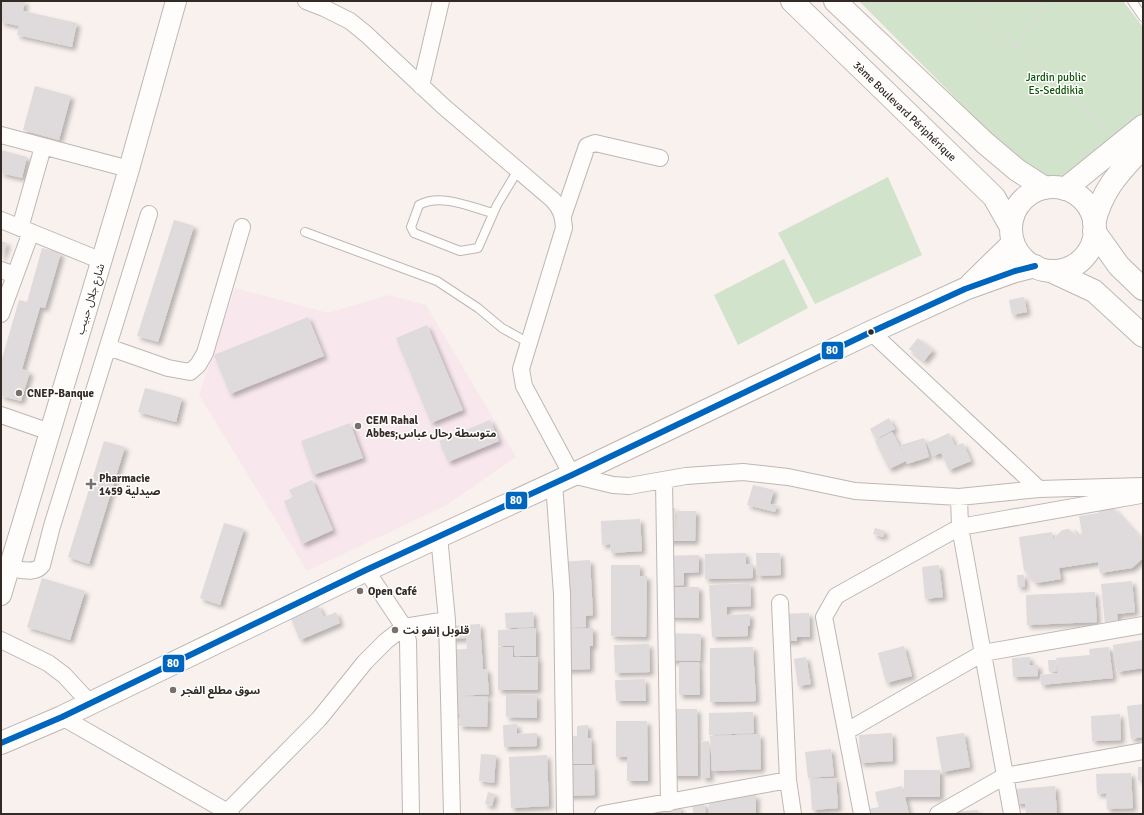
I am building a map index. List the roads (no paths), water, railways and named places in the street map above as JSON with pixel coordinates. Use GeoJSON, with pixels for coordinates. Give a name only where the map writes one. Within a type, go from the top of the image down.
{"type":"FeatureCollection","features":[{"type":"Feature","properties":{"kind":"main road","name":"3ème Boulevard Périphérique"},"geometry":{"type":"LineString","coordinates":[[792,1],[994,197],[1012,235]]}},
{"type":"Feature","properties":{"kind":"main road"},"geometry":{"type":"LineString","coordinates":[[835,1],[985,143],[1017,170],[1055,189],[1082,199],[1088,207],[1094,227],[1119,266],[1143,290]]}},
{"type":"Feature","properties":{"kind":"main road"},"geometry":{"type":"LineString","coordinates":[[1,744],[62,717],[366,570],[563,479],[871,332],[965,289],[1015,271],[1072,266],[1081,260],[1093,242],[1094,227],[1099,203],[1143,126]]}},
{"type":"Feature","properties":{"kind":"main road"},"geometry":{"type":"LineString","coordinates":[[1133,144],[1055,189],[1036,191],[1021,202],[1012,218],[1012,235],[1022,256],[1043,268],[1094,291],[1143,336]]}},
{"type":"Feature","properties":{"kind":"main road"},"geometry":{"type":"LineString","coordinates":[[965,289],[1012,235]]}},
{"type":"Feature","properties":{"kind":"street","name":"شارع جلال حبيب"},"geometry":{"type":"LineString","coordinates":[[1,595],[102,261],[176,1]]}},
{"type":"Feature","properties":{"kind":"street"},"geometry":{"type":"LineString","coordinates":[[306,1],[324,8],[355,26],[421,86],[553,200],[560,208],[563,216],[564,228],[521,369],[524,386],[563,479],[562,594],[566,814]]}},
{"type":"Feature","properties":{"kind":"street"},"geometry":{"type":"LineString","coordinates":[[421,86],[441,1]]}},
{"type":"Feature","properties":{"kind":"street"},"geometry":{"type":"LineString","coordinates":[[1,135],[129,169]]}},
{"type":"Feature","properties":{"kind":"street"},"geometry":{"type":"LineString","coordinates":[[563,216],[587,146],[595,143],[660,158]]}},
{"type":"Feature","properties":{"kind":"street"},"geometry":{"type":"LineString","coordinates":[[1,314],[8,273],[26,230],[43,147]]}},
{"type":"Feature","properties":{"kind":"street"},"geometry":{"type":"LineString","coordinates":[[9,568],[31,571],[40,568],[42,565],[52,526],[149,214]]}},
{"type":"Feature","properties":{"kind":"street"},"geometry":{"type":"LineString","coordinates":[[1,220],[102,261]]}},
{"type":"Feature","properties":{"kind":"street"},"geometry":{"type":"LineString","coordinates":[[108,347],[175,369],[190,372],[198,366],[205,353],[242,227]]}},
{"type":"Feature","properties":{"kind":"street"},"geometry":{"type":"LineString","coordinates":[[871,332],[1039,489]]}},
{"type":"Feature","properties":{"kind":"street"},"geometry":{"type":"LineString","coordinates":[[1,415],[50,432]]}},
{"type":"Feature","properties":{"kind":"street"},"geometry":{"type":"LineString","coordinates":[[563,479],[622,486],[716,473],[743,472],[788,477],[855,491],[959,497],[1039,489],[1140,491]]}},
{"type":"Feature","properties":{"kind":"street"},"geometry":{"type":"LineString","coordinates":[[664,480],[670,803]]}},
{"type":"Feature","properties":{"kind":"street"},"geometry":{"type":"LineString","coordinates":[[862,814],[824,617],[836,596],[960,527],[1140,491]]}},
{"type":"Feature","properties":{"kind":"street"},"geometry":{"type":"LineString","coordinates":[[959,497],[960,527],[1012,814]]}},
{"type":"Feature","properties":{"kind":"street"},"geometry":{"type":"LineString","coordinates":[[439,536],[447,620],[452,814]]}},
{"type":"Feature","properties":{"kind":"street"},"geometry":{"type":"LineString","coordinates":[[366,570],[404,627],[408,641],[410,658],[412,814]]}},
{"type":"Feature","properties":{"kind":"street"},"geometry":{"type":"LineString","coordinates":[[780,604],[788,780],[793,814]]}},
{"type":"Feature","properties":{"kind":"street"},"geometry":{"type":"LineString","coordinates":[[62,717],[228,814],[319,719],[365,662],[404,627],[447,620]]}},
{"type":"Feature","properties":{"kind":"street"},"geometry":{"type":"LineString","coordinates":[[847,731],[983,653],[1143,625]]}},
{"type":"Feature","properties":{"kind":"street"},"geometry":{"type":"LineString","coordinates":[[1,640],[48,663],[64,675],[90,703]]}},
{"type":"Feature","properties":{"kind":"street"},"geometry":{"type":"LineString","coordinates":[[938,814],[1005,776],[1143,751]]}},
{"type":"Feature","properties":{"kind":"street"},"geometry":{"type":"LineString","coordinates":[[603,814],[670,803],[788,780]]}},
{"type":"Feature","properties":{"kind":"lane"},"geometry":{"type":"LineString","coordinates":[[1132,1],[1143,17]]}},
{"type":"Feature","properties":{"kind":"lane"},"geometry":{"type":"LineString","coordinates":[[493,213],[443,200],[427,200],[419,205],[411,227],[414,233],[460,252],[478,248],[493,213],[518,170]]}},
{"type":"Feature","properties":{"kind":"lane"},"geometry":{"type":"LineString","coordinates":[[305,232],[437,281],[478,308],[502,328],[529,343]]}},
{"type":"Feature","properties":{"kind":"place","name":"CNEP-Banque"},"geometry":{"type":"Point","coordinates":[19,393]}},
{"type":"Feature","properties":{"kind":"place","name":"CEM Rahal Abbes;متوسطة رحال عباس"},"geometry":{"type":"Point","coordinates":[358,426]}},
{"type":"Feature","properties":{"kind":"place","name":"Pharmacie 1459 صيدلية"},"geometry":{"type":"Point","coordinates":[91,484]}},
{"type":"Feature","properties":{"kind":"place","name":"Open Café"},"geometry":{"type":"Point","coordinates":[360,591]}},
{"type":"Feature","properties":{"kind":"place","name":"قلوبل إنفو نت"},"geometry":{"type":"Point","coordinates":[395,630]}},
{"type":"Feature","properties":{"kind":"place","name":"سوق مطلع الفجر"},"geometry":{"type":"Point","coordinates":[173,690]}},
{"type":"Feature","properties":{"kind":"park label","name":"Jardin public Es-Seddikia"},"geometry":{"type":"Point","coordinates":[1056,83]}}]}
